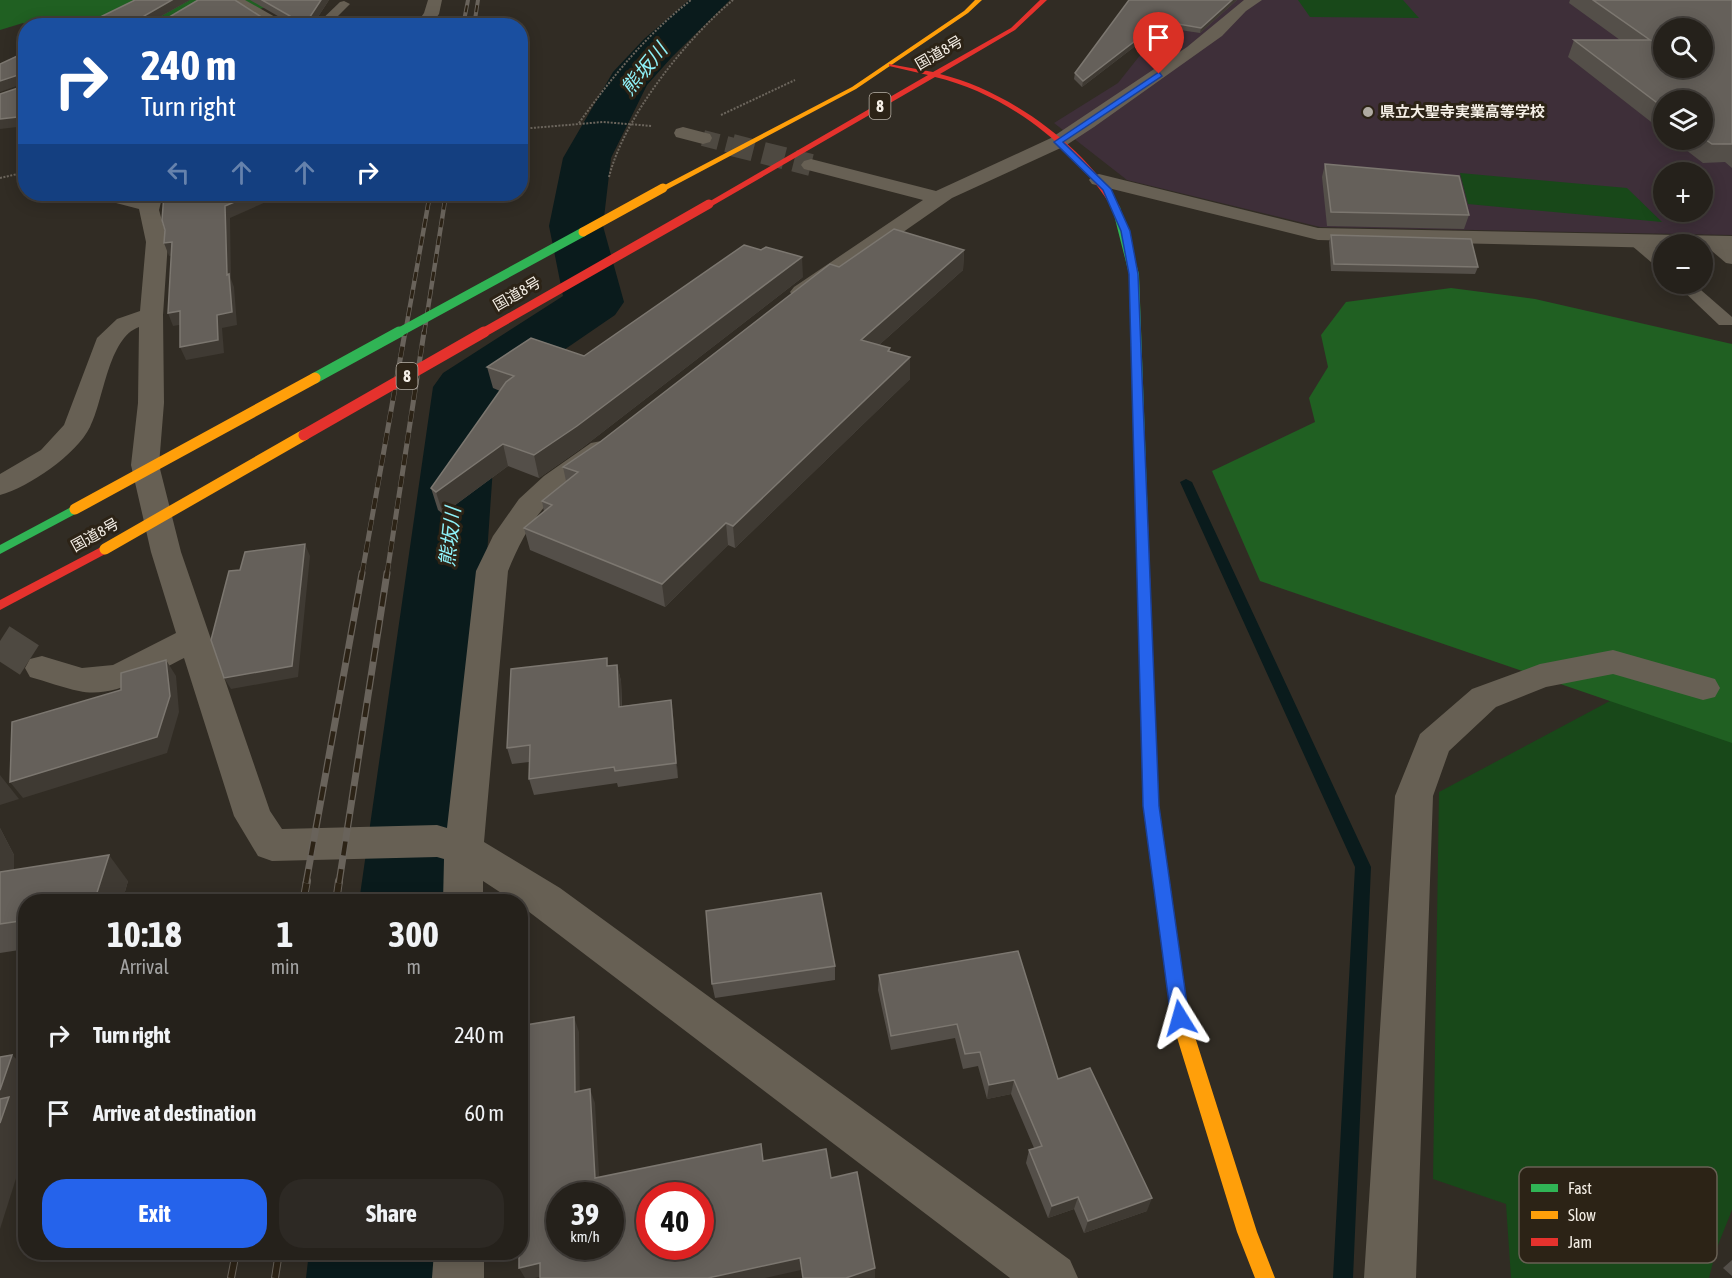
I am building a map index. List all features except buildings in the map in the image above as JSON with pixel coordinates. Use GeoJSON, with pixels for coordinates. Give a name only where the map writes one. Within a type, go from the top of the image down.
{"type":"FeatureCollection","features":[{"type":"Feature","properties":{"kind":"main road","name":"国道8号"},"geometry":{"type":"LineString","coordinates":[[0,550],[663,188],[854,88],[891,65],[966,12],[979,0]]}},
{"type":"Feature","properties":{"kind":"main road","name":"国道8号"},"geometry":{"type":"LineString","coordinates":[[0,606],[105,549],[934,75],[1013,29],[1044,0]]}},
{"type":"Feature","properties":{"kind":"main road"},"geometry":{"type":"LineString","coordinates":[[891,65],[970,86],[999,101],[1058,142],[1107,189],[1126,231],[1134,274],[1151,806],[1180,1018],[1247,1232],[1265,1278]]}},
{"type":"Feature","properties":{"kind":"street"},"geometry":{"type":"LineString","coordinates":[[235,0],[266,18]]}},
{"type":"Feature","properties":{"kind":"street"},"geometry":{"type":"LineString","coordinates":[[428,18],[435,0]]}},
{"type":"Feature","properties":{"kind":"street"},"geometry":{"type":"LineString","coordinates":[[780,309],[817,280],[939,198],[1058,142],[1193,50],[1216,33],[1241,8],[1255,0]]}},
{"type":"Feature","properties":{"kind":"street"},"geometry":{"type":"LineString","coordinates":[[683,133],[703,138]]}},
{"type":"Feature","properties":{"kind":"street"},"geometry":{"type":"LineString","coordinates":[[811,165],[939,198]]}},
{"type":"Feature","properties":{"kind":"street"},"geometry":{"type":"LineString","coordinates":[[1099,180],[1318,234],[1722,242]]}},
{"type":"Feature","properties":{"kind":"street"},"geometry":{"type":"LineString","coordinates":[[151,201],[149,210],[157,242],[151,315],[151,403],[145,465],[166,552],[253,816],[272,846],[395,842],[450,845],[546,900],[1052,1278]]}},
{"type":"Feature","properties":{"kind":"street"},"geometry":{"type":"LineString","coordinates":[[0,486],[51,456],[77,427],[109,338],[125,324],[151,315]]}},
{"type":"Feature","properties":{"kind":"street"},"geometry":{"type":"LineString","coordinates":[[461,894],[450,845],[492,571],[505,540],[522,513],[548,487],[621,434]]}},
{"type":"Feature","properties":{"kind":"street"},"geometry":{"type":"LineString","coordinates":[[42,668],[82,680],[119,677],[194,638]]}},
{"type":"Feature","properties":{"kind":"street"},"geometry":{"type":"LineString","coordinates":[[1390,1278],[1414,796],[1433,744],[1484,698],[1540,676],[1613,662],[1703,688]]}},
{"type":"Feature","properties":{"kind":"street"},"geometry":{"type":"LineString","coordinates":[[458,1278],[459,1260]]}},
{"type":"Feature","properties":{"kind":"lane"},"geometry":{"type":"LineString","coordinates":[[329,18],[344,4]]}},
{"type":"Feature","properties":{"kind":"lane"},"geometry":{"type":"LineString","coordinates":[[1637,241],[1653,255]]}},
{"type":"Feature","properties":{"kind":"lane"},"geometry":{"type":"LineString","coordinates":[[1722,242],[1732,259]]}},
{"type":"Feature","properties":{"kind":"lane"},"geometry":{"type":"LineString","coordinates":[[1695,294],[1726,321]]}},
{"type":"Feature","properties":{"kind":"path"},"geometry":{"type":"LineString","coordinates":[[579,123],[639,45],[691,0]]}},
{"type":"Feature","properties":{"kind":"path"},"geometry":{"type":"LineString","coordinates":[[609,180],[619,147],[681,49],[733,0]]}},
{"type":"Feature","properties":{"kind":"path"},"geometry":{"type":"LineString","coordinates":[[528,128],[579,123],[633,123],[683,133],[801,78]]}},
{"type":"Feature","properties":{"kind":"path"},"geometry":{"type":"LineString","coordinates":[[0,178],[18,174]]}},
{"type":"Feature","properties":{"kind":"shaded area","name":"県立大聖寺実業高等学校"},"geometry":{"type":"Polygon","coordinates":[[[1184,0],[1716,0],[1732,5],[1732,235],[1320,227],[1127,180],[1054,123],[1118,83],[1184,0]]]}},
{"type":"Feature","properties":{"kind":"green space"},"geometry":{"type":"Polygon","coordinates":[[[0,0],[284,0],[241,16],[18,18],[18,25],[0,30],[0,0]]]}},
{"type":"Feature","properties":{"kind":"green space"},"geometry":{"type":"Polygon","coordinates":[[[1298,0],[1403,0],[1419,18],[1310,17],[1298,0]]]}},
{"type":"Feature","properties":{"kind":"green space"},"geometry":{"type":"Polygon","coordinates":[[[1460,173],[1627,188],[1653,213],[1653,221],[1468,204],[1460,173]]]}},
{"type":"Feature","properties":{"kind":"green space"},"geometry":{"type":"Polygon","coordinates":[[[1451,288],[1535,299],[1732,344],[1732,743],[1260,581],[1212,471],[1315,422],[1309,398],[1328,367],[1321,335],[1346,302],[1451,288]]]}},
{"type":"Feature","properties":{"kind":"green space"},"geometry":{"type":"Polygon","coordinates":[[[1732,613],[1732,1210],[1717,1248],[1717,1167],[1519,1167],[1519,1263],[1713,1263],[1709,1278],[1511,1278],[1506,1204],[1433,1179],[1439,792],[1653,678],[1732,613]]]}},
{"type":"Feature","properties":{"kind":"waterway","name":"熊坂川"},"geometry":{"type":"LineString","coordinates":[[412,894],[466,387],[594,302],[576,226],[587,158],[628,81],[658,48],[711,0]]}},
{"type":"Feature","properties":{"kind":"waterway"},"geometry":{"type":"LineString","coordinates":[[1186,482],[1363,867],[1343,1278]]}},
{"type":"Feature","properties":{"kind":"waterway","name":"熊坂川"},"geometry":{"type":"LineString","coordinates":[[371,1278],[372,1260]]}},
{"type":"Feature","properties":{"kind":"tunnel"},"geometry":{"type":"LineString","coordinates":[[703,138],[738,147]]}},
{"type":"Feature","properties":{"kind":"tunnel"},"geometry":{"type":"LineString","coordinates":[[732,145],[811,165]]}},
{"type":"Feature","properties":{"kind":"tunnel"},"geometry":{"type":"LineString","coordinates":[[0,641],[42,668]]}},
{"type":"Feature","properties":{"kind":"railway"},"geometry":{"type":"LineString","coordinates":[[465,18],[468,0]]}},
{"type":"Feature","properties":{"kind":"railway"},"geometry":{"type":"LineString","coordinates":[[475,18],[478,0]]}},
{"type":"Feature","properties":{"kind":"railway"},"geometry":{"type":"LineString","coordinates":[[405,334],[429,201]]}},
{"type":"Feature","properties":{"kind":"railway"},"geometry":{"type":"LineString","coordinates":[[424,334],[445,201]]}},
{"type":"Feature","properties":{"kind":"railway"},"geometry":{"type":"LineString","coordinates":[[362,574],[405,332]]}},
{"type":"Feature","properties":{"kind":"railway"},"geometry":{"type":"LineString","coordinates":[[387,574],[424,332]]}},
{"type":"Feature","properties":{"kind":"railway"},"geometry":{"type":"LineString","coordinates":[[306,883],[362,573]]}},
{"type":"Feature","properties":{"kind":"railway"},"geometry":{"type":"LineString","coordinates":[[339,883],[387,573]]}},
{"type":"Feature","properties":{"kind":"railway"},"geometry":{"type":"LineString","coordinates":[[305,894],[307,881]]}},
{"type":"Feature","properties":{"kind":"railway"},"geometry":{"type":"LineString","coordinates":[[337,894],[339,881]]}},
{"type":"Feature","properties":{"kind":"railway"},"geometry":{"type":"LineString","coordinates":[[231,1278],[234,1260]]}},
{"type":"Feature","properties":{"kind":"railway"},"geometry":{"type":"LineString","coordinates":[[275,1278],[278,1260]]}},
{"type":"Feature","properties":{"kind":"traffic: fast"},"geometry":{"type":"LineString","coordinates":[[1116,207],[1134,274],[1142,521]]}},
{"type":"Feature","properties":{"kind":"traffic: fast"},"geometry":{"type":"LineString","coordinates":[[315,378],[583,232]]}},
{"type":"Feature","properties":{"kind":"traffic: fast"},"geometry":{"type":"LineString","coordinates":[[0,550],[75,509]]}},
{"type":"Feature","properties":{"kind":"traffic: slow"},"geometry":{"type":"LineString","coordinates":[[663,188],[854,88],[966,12],[979,0]]}},
{"type":"Feature","properties":{"kind":"traffic: slow"},"geometry":{"type":"LineString","coordinates":[[583,232],[663,188]]}},
{"type":"Feature","properties":{"kind":"traffic: slow"},"geometry":{"type":"LineString","coordinates":[[75,509],[315,378]]}},
{"type":"Feature","properties":{"kind":"traffic: slow"},"geometry":{"type":"LineString","coordinates":[[105,549],[304,435]]}},
{"type":"Feature","properties":{"kind":"traffic: slow"},"geometry":{"type":"LineString","coordinates":[[1150,763],[1151,806],[1180,1018],[1247,1232],[1265,1278]]}},
{"type":"Feature","properties":{"kind":"traffic: jam"},"geometry":{"type":"LineString","coordinates":[[709,204],[1013,29],[1044,0]]}},
{"type":"Feature","properties":{"kind":"traffic: jam"},"geometry":{"type":"LineString","coordinates":[[891,65],[961,82],[1010,106],[1053,136],[1091,171],[1106,189],[1116,207]]}},
{"type":"Feature","properties":{"kind":"traffic: jam"},"geometry":{"type":"LineString","coordinates":[[304,435],[709,204]]}},
{"type":"Feature","properties":{"kind":"traffic: jam"},"geometry":{"type":"LineString","coordinates":[[1142,521],[1150,763]]}},
{"type":"Feature","properties":{"kind":"traffic: jam"},"geometry":{"type":"LineString","coordinates":[[0,606],[105,549]]}},
{"type":"Feature","properties":{"kind":"place","name":"県立大聖寺実業高等学校"},"geometry":{"type":"Point","coordinates":[1368,112]}},
{"type":"Feature","properties":{"kind":"route"},"geometry":{"type":"LineString","coordinates":[[1159,74],[1058,142],[1107,189],[1126,231],[1134,274],[1151,806],[1180,1018]]}}]}
